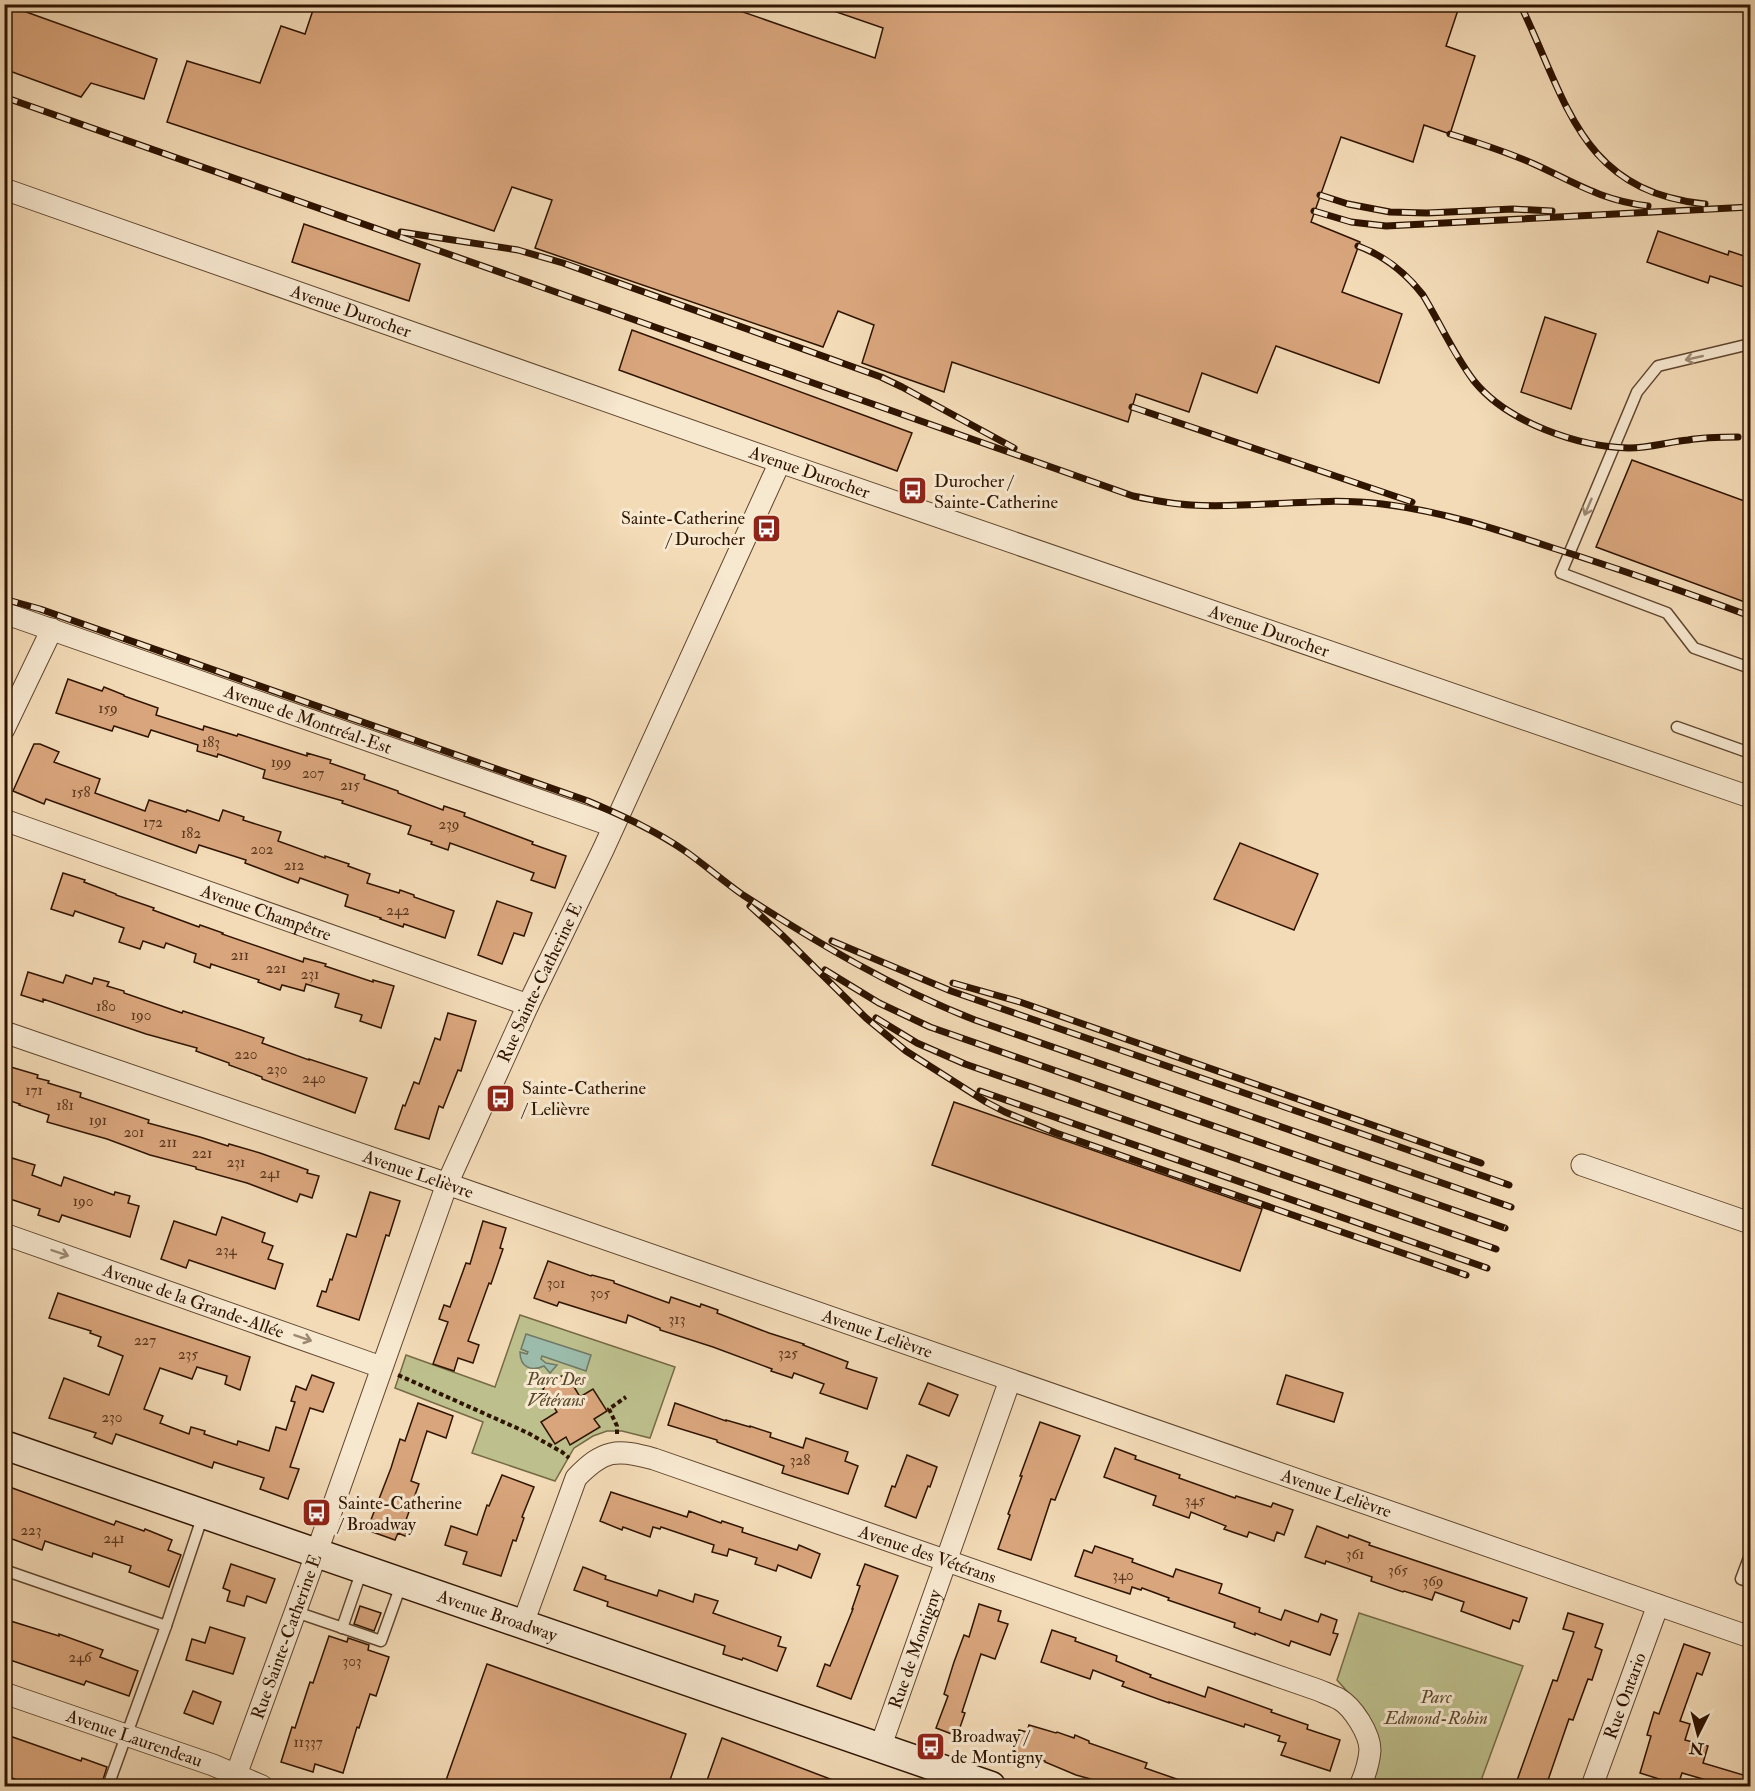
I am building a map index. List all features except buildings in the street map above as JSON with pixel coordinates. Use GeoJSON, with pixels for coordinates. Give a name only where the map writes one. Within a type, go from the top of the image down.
{"type":"FeatureCollection","features":[{"type":"Feature","properties":{"kind":"street","name":"Avenue Durocher"},"geometry":{"type":"LineString","coordinates":[[4,189],[780,462],[1750,797]]}},
{"type":"Feature","properties":{"kind":"street","name":"Rue Sainte-Catherine E"},"geometry":{"type":"LineString","coordinates":[[234,1781],[447,1184],[780,462]]}},
{"type":"Feature","properties":{"kind":"street","name":"Avenue de Montréal-Est"},"geometry":{"type":"LineString","coordinates":[[4,613],[613,826]]}},
{"type":"Feature","properties":{"kind":"street"},"geometry":{"type":"LineString","coordinates":[[4,729],[52,629]]}},
{"type":"Feature","properties":{"kind":"street","name":"Avenue Champêtre"},"geometry":{"type":"LineString","coordinates":[[4,820],[528,1005]]}},
{"type":"Feature","properties":{"kind":"street","name":"Avenue Lelièvre"},"geometry":{"type":"LineString","coordinates":[[4,1032],[1750,1637]]}},
{"type":"Feature","properties":{"kind":"street"},"geometry":{"type":"LineString","coordinates":[[1582,1165],[1750,1223]]}},
{"type":"Feature","properties":{"kind":"street","name":"Avenue de la Grande-Allée"},"geometry":{"type":"LineString","coordinates":[[4,1234],[381,1367]]}},
{"type":"Feature","properties":{"kind":"street","name":"Rue de Montigny"},"geometry":{"type":"LineString","coordinates":[[880,1748],[1010,1380]]}},
{"type":"Feature","properties":{"kind":"street","name":"Avenue Broadway"},"geometry":{"type":"LineString","coordinates":[[4,1445],[522,1626],[991,1786]]}},
{"type":"Feature","properties":{"kind":"street"},"geometry":{"type":"LineString","coordinates":[[522,1626],[576,1478],[602,1456],[617,1452]]}},
{"type":"Feature","properties":{"kind":"street","name":"Avenue des Vétérans"},"geometry":{"type":"LineString","coordinates":[[617,1452],[632,1453],[654,1459],[1318,1690],[1341,1700],[1356,1715],[1365,1731],[1370,1748],[1368,1765],[1360,1786]]}},
{"type":"Feature","properties":{"kind":"street","name":"Rue Ontario"},"geometry":{"type":"LineString","coordinates":[[1593,1786],[1658,1605]]}},
{"type":"Feature","properties":{"kind":"street","name":"Avenue Laurendeau"},"geometry":{"type":"LineString","coordinates":[[4,1693],[213,1765],[234,1781],[262,1786]]}},
{"type":"Feature","properties":{"kind":"lane"},"geometry":{"type":"LineString","coordinates":[[1750,344],[1658,366],[1637,392],[1561,573],[1667,613],[1694,648],[1750,668]]}},
{"type":"Feature","properties":{"kind":"lane"},"geometry":{"type":"LineString","coordinates":[[1677,727],[1750,753]]}},
{"type":"Feature","properties":{"kind":"lane"},"geometry":{"type":"LineString","coordinates":[[108,1786],[166,1626],[203,1514]]}},
{"type":"Feature","properties":{"kind":"lane"},"geometry":{"type":"LineString","coordinates":[[1750,1555],[1741,1579],[1750,1582]]}},
{"type":"Feature","properties":{"kind":"lane"},"geometry":{"type":"LineString","coordinates":[[4,1570],[166,1626]]}},
{"type":"Feature","properties":{"kind":"lane"},"geometry":{"type":"LineString","coordinates":[[342,1628],[363,1570]]}},
{"type":"Feature","properties":{"kind":"lane"},"geometry":{"type":"LineString","coordinates":[[296,1612],[381,1641],[402,1583]]}},
{"type":"Feature","properties":{"kind":"path"},"geometry":{"type":"LineString","coordinates":[[381,1367],[528,1433],[562,1452],[583,1471]]}},
{"type":"Feature","properties":{"kind":"path"},"geometry":{"type":"LineString","coordinates":[[617,1452],[617,1426],[609,1409],[626,1397]]}},
{"type":"Feature","properties":{"kind":"green space","name":"Parc Des Vétérans"},"geometry":{"type":"Polygon","coordinates":[[[520,1315],[675,1367],[650,1438],[622,1431],[607,1431],[593,1436],[574,1448],[555,1481],[472,1453],[483,1422],[395,1388],[406,1355],[495,1387],[520,1315]]]}},
{"type":"Feature","properties":{"kind":"green space","name":"Parc Edmond-Robin"},"geometry":{"type":"Polygon","coordinates":[[[1359,1613],[1523,1666],[1479,1786],[1398,1786],[1374,1779],[1379,1749],[1368,1715],[1337,1680],[1359,1613]]]}},
{"type":"Feature","properties":{"kind":"shaded area"},"geometry":{"type":"Polygon","coordinates":[[[526,1334],[591,1355],[586,1371],[542,1356],[541,1359],[546,1363],[557,1365],[550,1373],[544,1366],[527,1367],[520,1357],[520,1352],[527,1354],[528,1352],[521,1349],[526,1334]]]}},
{"type":"Feature","properties":{"kind":"railway"},"geometry":{"type":"LineString","coordinates":[[1520,4],[1566,106],[1583,135],[1603,160],[1630,181],[1663,196],[1705,204]]}},
{"type":"Feature","properties":{"kind":"railway"},"geometry":{"type":"LineString","coordinates":[[4,97],[1133,496],[1191,505],[1334,501],[1382,504],[1426,511],[1511,534],[1750,616]]}},
{"type":"Feature","properties":{"kind":"railway"},"geometry":{"type":"LineString","coordinates":[[1450,134],[1524,160],[1602,195],[1648,206]]}},
{"type":"Feature","properties":{"kind":"railway"},"geometry":{"type":"LineString","coordinates":[[1320,195],[1348,204],[1390,212],[1427,213],[1513,209],[1552,211]]}},
{"type":"Feature","properties":{"kind":"railway"},"geometry":{"type":"LineString","coordinates":[[1314,211],[1351,222],[1386,226],[1750,207]]}},
{"type":"Feature","properties":{"kind":"railway"},"geometry":{"type":"LineString","coordinates":[[401,232],[518,250],[563,263],[881,377],[1014,448]]}},
{"type":"Feature","properties":{"kind":"railway"},"geometry":{"type":"LineString","coordinates":[[1358,246],[1386,260],[1409,279],[1423,295],[1474,381],[1488,396],[1524,420],[1566,437],[1609,447],[1636,448],[1701,438],[1738,437]]}},
{"type":"Feature","properties":{"kind":"railway"},"geometry":{"type":"LineString","coordinates":[[1132,407],[1412,502]]}},
{"type":"Feature","properties":{"kind":"railway"},"geometry":{"type":"LineString","coordinates":[[4,599],[40,609],[588,801],[674,843],[743,895],[827,947],[915,994],[975,1020],[1511,1207]]}},
{"type":"Feature","properties":{"kind":"railway"},"geometry":{"type":"LineString","coordinates":[[750,906],[866,1018],[906,1051],[1005,1112],[1056,1133],[1466,1275]]}},
{"type":"Feature","properties":{"kind":"railway"},"geometry":{"type":"LineString","coordinates":[[832,941],[951,991],[1509,1185]]}},
{"type":"Feature","properties":{"kind":"railway"},"geometry":{"type":"LineString","coordinates":[[825,970],[879,1003],[930,1027],[1505,1228]]}},
{"type":"Feature","properties":{"kind":"railway"},"geometry":{"type":"LineString","coordinates":[[953,983],[1020,1002],[1481,1163]]}},
{"type":"Feature","properties":{"kind":"railway"},"geometry":{"type":"LineString","coordinates":[[876,1018],[917,1043],[965,1064],[1496,1249]]}},
{"type":"Feature","properties":{"kind":"railway"},"geometry":{"type":"LineString","coordinates":[[980,1091],[1487,1268]]}},
{"type":"Feature","properties":{"kind":"place","name":"Durocher / Sainte-Catherine"},"geometry":{"type":"Point","coordinates":[913,491]}},
{"type":"Feature","properties":{"kind":"place","name":"Sainte-Catherine / Durocher"},"geometry":{"type":"Point","coordinates":[766,528]}},
{"type":"Feature","properties":{"kind":"place","name":"Sainte-Catherine / Lelièvre"},"geometry":{"type":"Point","coordinates":[501,1098]}},
{"type":"Feature","properties":{"kind":"place","name":"Sainte-Catherine / Broadway"},"geometry":{"type":"Point","coordinates":[317,1513]}},
{"type":"Feature","properties":{"kind":"place","name":"Broadway / de Montigny"},"geometry":{"type":"Point","coordinates":[930,1746]}}]}
